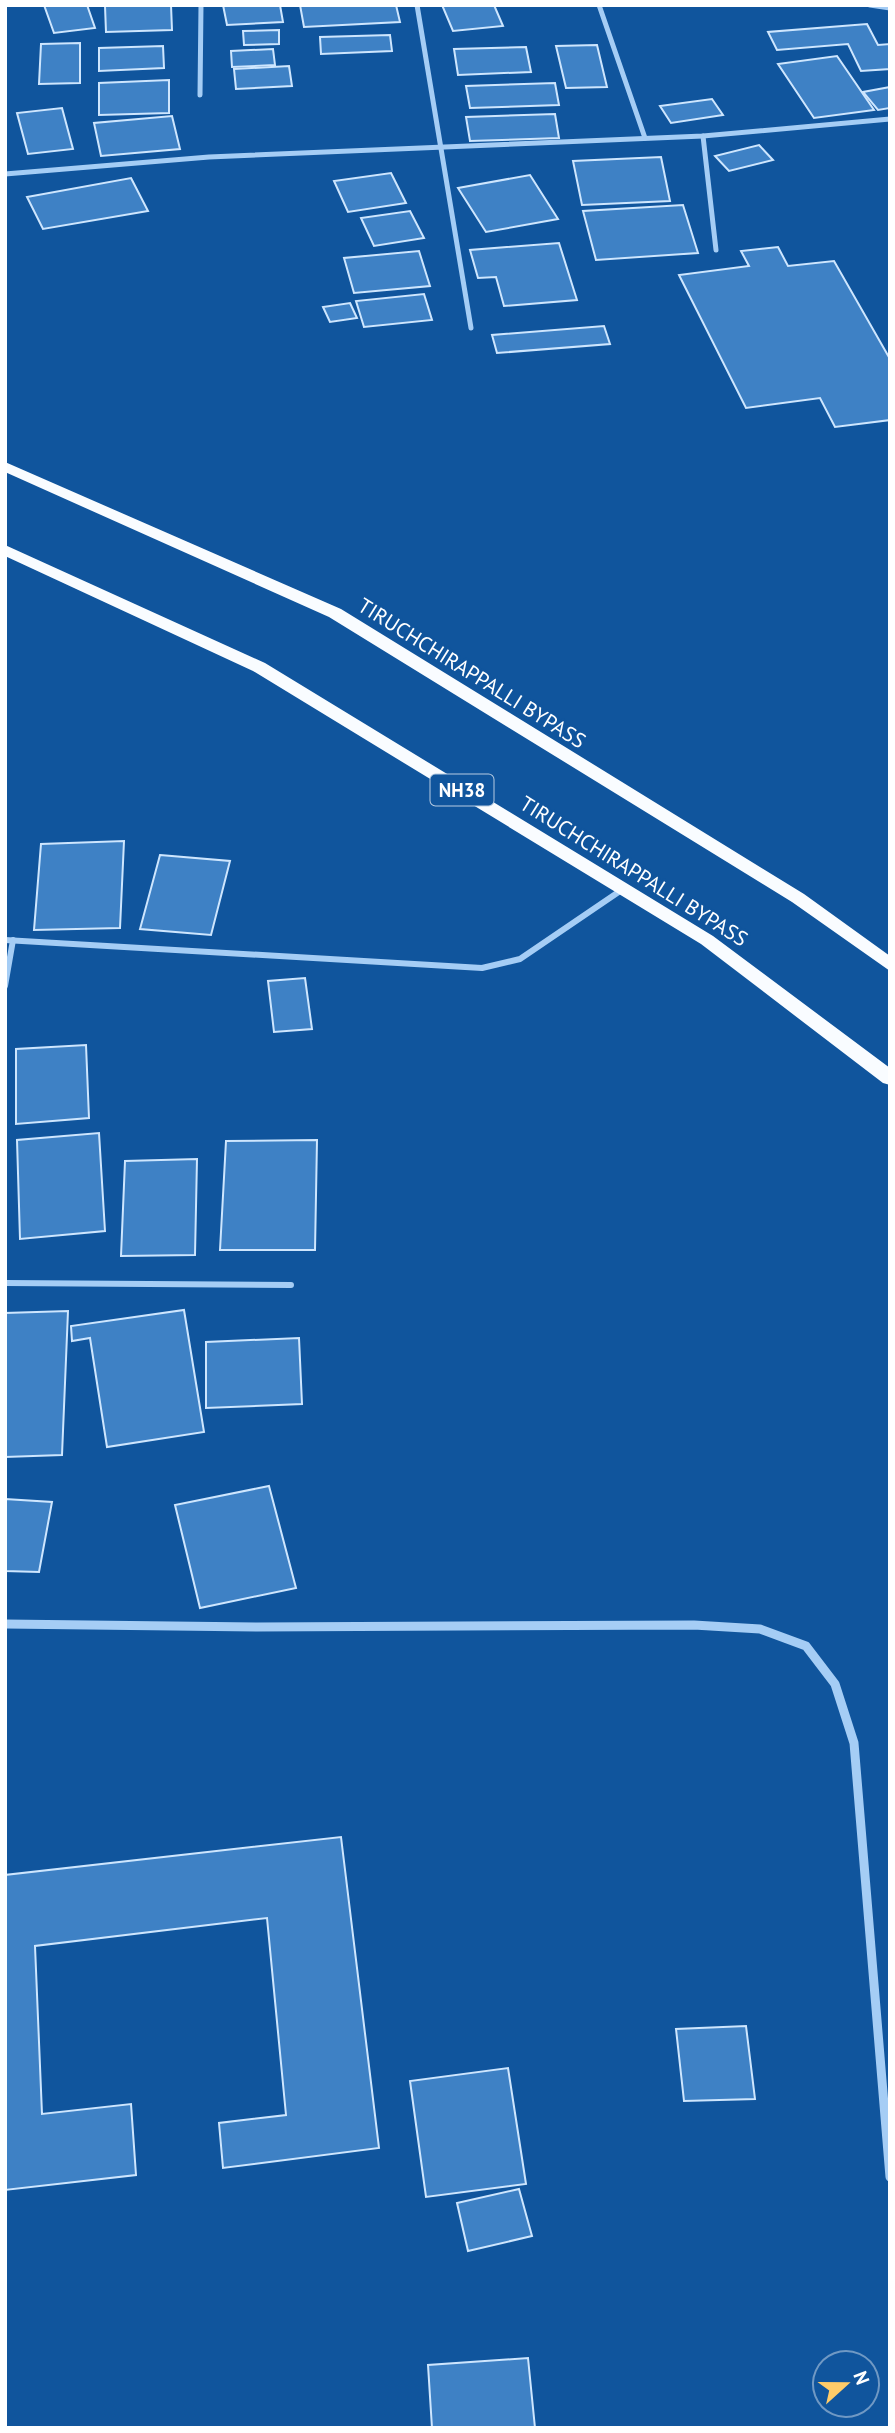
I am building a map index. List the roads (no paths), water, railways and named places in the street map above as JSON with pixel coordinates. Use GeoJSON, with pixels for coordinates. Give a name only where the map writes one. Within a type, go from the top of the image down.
{"type":"FeatureCollection","features":[{"type":"Feature","properties":{"kind":"highway","name":"TIRUCHCHIRAPPALLI BYPASS"},"geometry":{"type":"LineString","coordinates":[[5,466],[335,613],[798,898],[890,965]]}},
{"type":"Feature","properties":{"kind":"highway","name":"TIRUCHCHIRAPPALLI BYPASS"},"geometry":{"type":"LineString","coordinates":[[5,550],[259,667],[707,940],[890,1078]]}},
{"type":"Feature","properties":{"kind":"street"},"geometry":{"type":"LineString","coordinates":[[200,95],[201,5]]}},
{"type":"Feature","properties":{"kind":"street"},"geometry":{"type":"LineString","coordinates":[[417,5],[471,328]]}},
{"type":"Feature","properties":{"kind":"street"},"geometry":{"type":"LineString","coordinates":[[599,5],[645,138]]}},
{"type":"Feature","properties":{"kind":"street"},"geometry":{"type":"LineString","coordinates":[[870,5],[890,8]]}},
{"type":"Feature","properties":{"kind":"street"},"geometry":{"type":"LineString","coordinates":[[5,174],[209,158],[703,136],[890,119]]}},
{"type":"Feature","properties":{"kind":"street"},"geometry":{"type":"LineString","coordinates":[[703,136],[716,250]]}},
{"type":"Feature","properties":{"kind":"street"},"geometry":{"type":"LineString","coordinates":[[5,986],[9,940],[482,968],[520,959],[623,889]]}},
{"type":"Feature","properties":{"kind":"street"},"geometry":{"type":"LineString","coordinates":[[5,1283],[291,1285]]}},
{"type":"Feature","properties":{"kind":"street"},"geometry":{"type":"LineString","coordinates":[[5,1625],[694,1625],[760,1629],[806,1646],[835,1684],[854,1743],[890,2177]]}}]}
